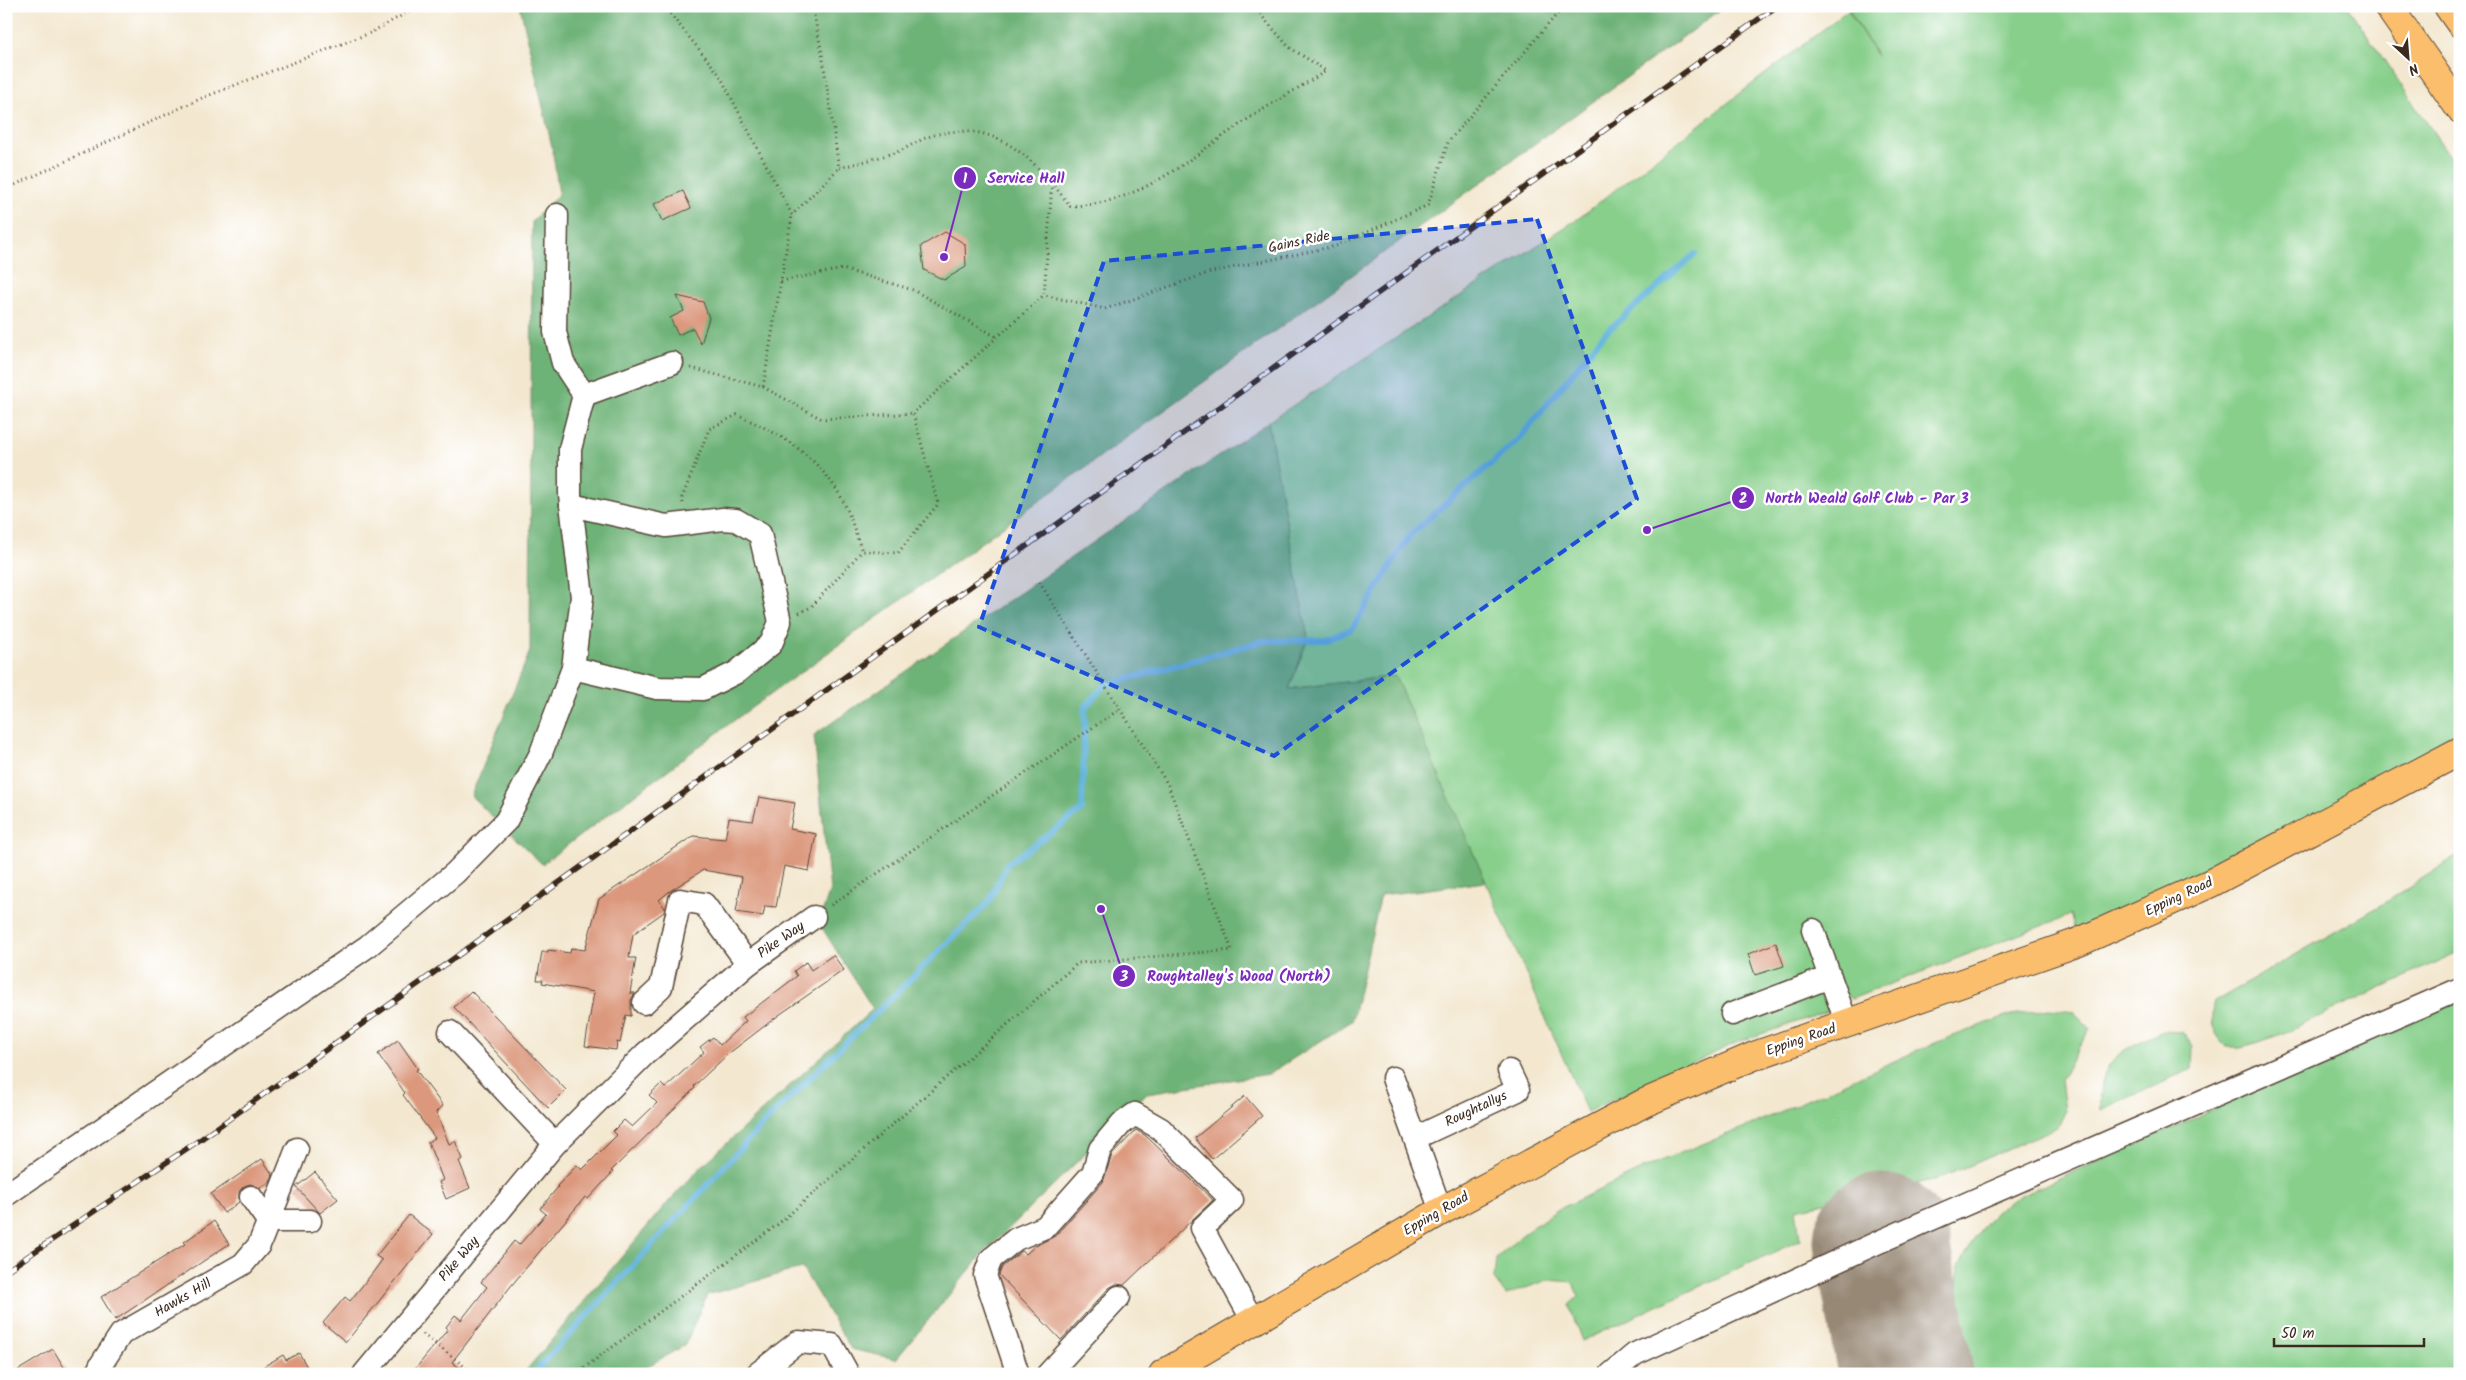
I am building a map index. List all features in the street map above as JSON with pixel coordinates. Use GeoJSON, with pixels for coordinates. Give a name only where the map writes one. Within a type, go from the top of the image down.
{"type":"FeatureCollection","features":[{"type":"Feature","properties":{"kind":"main road"},"geometry":{"type":"LineString","coordinates":[[2388,6],[2460,109]]}},
{"type":"Feature","properties":{"kind":"main road"},"geometry":{"type":"LineString","coordinates":[[2448,6],[2460,23]]}},
{"type":"Feature","properties":{"kind":"main road","name":"Epping Road"},"geometry":{"type":"LineString","coordinates":[[1163,1374],[1443,1210],[1644,1103],[1754,1056],[2079,942],[2211,883],[2460,751]]}},
{"type":"Feature","properties":{"kind":"street"},"geometry":{"type":"LineString","coordinates":[[6,1195],[368,946],[455,873],[506,821],[541,753],[573,668],[582,597],[571,505],[570,449],[584,395],[563,363],[554,332],[557,215]]}},
{"type":"Feature","properties":{"kind":"street"},"geometry":{"type":"LineString","coordinates":[[584,395],[672,363]]}},
{"type":"Feature","properties":{"kind":"street"},"geometry":{"type":"LineString","coordinates":[[571,505],[666,526],[723,519],[736,520],[760,534],[780,622],[771,644],[737,672],[703,689],[657,688],[573,668]]}},
{"type":"Feature","properties":{"kind":"street","name":"Pike Way"},"geometry":{"type":"LineString","coordinates":[[644,1003],[661,987],[680,900],[704,904],[748,964]]}},
{"type":"Feature","properties":{"kind":"street","name":"Pike Way"},"geometry":{"type":"LineString","coordinates":[[364,1374],[555,1144],[645,1054],[748,964],[814,917]]}},
{"type":"Feature","properties":{"kind":"street"},"geometry":{"type":"LineString","coordinates":[[1813,930],[1847,1024]]}},
{"type":"Feature","properties":{"kind":"street"},"geometry":{"type":"LineString","coordinates":[[1732,1014],[1830,977]]}},
{"type":"Feature","properties":{"kind":"street"},"geometry":{"type":"LineString","coordinates":[[1610,1374],[1635,1354],[1882,1241],[2460,988]]}},
{"type":"Feature","properties":{"kind":"street"},"geometry":{"type":"LineString","coordinates":[[450,1032],[555,1144]]}},
{"type":"Feature","properties":{"kind":"street","name":"Roughtallys"},"geometry":{"type":"LineString","coordinates":[[1415,1138],[1518,1090],[1510,1071]]}},
{"type":"Feature","properties":{"kind":"street"},"geometry":{"type":"LineString","coordinates":[[1393,1078],[1437,1200],[1443,1210]]}},
{"type":"Feature","properties":{"kind":"street"},"geometry":{"type":"LineString","coordinates":[[1018,1374],[985,1275],[991,1259],[1016,1239],[1045,1227],[1093,1173],[1100,1149],[1121,1124],[1135,1114],[1161,1129],[1232,1200],[1202,1228],[1252,1321]]}},
{"type":"Feature","properties":{"kind":"street","name":"Hawks Hill"},"geometry":{"type":"LineString","coordinates":[[100,1374],[100,1366],[121,1334],[243,1264],[259,1246],[297,1149]]}},
{"type":"Feature","properties":{"kind":"street"},"geometry":{"type":"LineString","coordinates":[[251,1196],[268,1221],[310,1221]]}},
{"type":"Feature","properties":{"kind":"street"},"geometry":{"type":"LineString","coordinates":[[1048,1374],[1119,1297]]}},
{"type":"Feature","properties":{"kind":"street"},"geometry":{"type":"LineString","coordinates":[[757,1374],[798,1342],[832,1345],[848,1374]]}},
{"type":"Feature","properties":{"kind":"path"},"geometry":{"type":"LineString","coordinates":[[6,189],[202,98],[370,33],[419,6]]}},
{"type":"Feature","properties":{"kind":"path"},"geometry":{"type":"LineString","coordinates":[[664,6],[718,74],[792,215]]}},
{"type":"Feature","properties":{"kind":"path"},"geometry":{"type":"LineString","coordinates":[[812,6],[822,53],[839,168]]}},
{"type":"Feature","properties":{"kind":"path"},"geometry":{"type":"LineString","coordinates":[[763,388],[792,215],[839,168],[899,152],[929,137],[964,131],[993,135],[1016,148],[1052,182],[1070,206],[1093,206],[1144,188],[1169,175],[1240,124],[1326,71],[1289,48],[1253,6]]}},
{"type":"Feature","properties":{"kind":"path","name":"Gains Ride"},"geometry":{"type":"LineString","coordinates":[[1044,295],[1105,309],[1211,272],[1336,246],[1428,205],[1448,142],[1564,6]]}},
{"type":"Feature","properties":{"kind":"path"},"geometry":{"type":"LineString","coordinates":[[672,363],[763,388],[822,419],[913,413],[1044,295],[1052,182]]}},
{"type":"Feature","properties":{"kind":"path"},"geometry":{"type":"LineString","coordinates":[[781,281],[844,269],[913,290],[997,337]]}},
{"type":"Feature","properties":{"kind":"path"},"geometry":{"type":"LineString","coordinates":[[862,551],[898,553],[938,504],[913,413]]}},
{"type":"Feature","properties":{"kind":"path"},"geometry":{"type":"LineString","coordinates":[[688,523],[682,498],[709,429],[737,415],[774,431],[812,457],[841,497],[862,551]]}},
{"type":"Feature","properties":{"kind":"path"},"geometry":{"type":"LineString","coordinates":[[780,622],[811,607],[862,551]]}},
{"type":"Feature","properties":{"kind":"path"},"geometry":{"type":"LineString","coordinates":[[576,1374],[777,1225],[1078,963],[1232,950],[1168,783],[1038,580]]}},
{"type":"Feature","properties":{"kind":"path"},"geometry":{"type":"LineString","coordinates":[[814,917],[1120,709]]}},
{"type":"Feature","properties":{"kind":"path"},"geometry":{"type":"LineString","coordinates":[[407,1321],[474,1374]]}},
{"type":"Feature","properties":{"kind":"highlighted area"},"geometry":{"type":"Polygon","coordinates":[[[1537,219],[1637,499],[1274,756],[979,627],[1104,261],[1537,219]]]}},
{"type":"Feature","properties":{"kind":"green space"},"geometry":{"type":"Polygon","coordinates":[[[520,6],[1726,6],[736,719],[542,864],[471,796],[530,651],[532,221],[559,194],[552,147],[520,6]]]}},
{"type":"Feature","properties":{"kind":"green space"},"geometry":{"type":"Polygon","coordinates":[[[1853,6],[2347,6],[2460,171],[2460,752],[2079,942],[2070,915],[1851,999],[1844,993],[1831,1010],[1738,1042],[1587,1112],[1395,676],[1289,689],[1308,638],[1268,422],[1579,218],[1848,10],[1877,56],[1849,10],[1853,6]]]}},
{"type":"Feature","properties":{"kind":"green space"},"geometry":{"type":"Polygon","coordinates":[[[1268,422],[1308,638],[1289,689],[1395,676],[1486,882],[1381,895],[1352,1021],[1269,1074],[1147,1093],[983,1254],[896,1359],[851,1349],[802,1268],[707,1295],[685,1345],[634,1374],[523,1374],[661,1210],[700,1168],[873,1009],[819,923],[830,890],[814,735],[1268,422]]]}},
{"type":"Feature","properties":{"kind":"green space"},"geometry":{"type":"Polygon","coordinates":[[[2460,854],[2460,951],[2277,1036],[2242,1047],[2227,1047],[2218,1037],[2212,1021],[2214,1002],[2383,904],[2460,854]]]}},
{"type":"Feature","properties":{"kind":"green space"},"geometry":{"type":"Polygon","coordinates":[[[2460,1000],[2460,1374],[1970,1374],[1956,1300],[1959,1265],[1975,1238],[1995,1212],[2021,1195],[2460,1000]]]}},
{"type":"Feature","properties":{"kind":"green space"},"geometry":{"type":"Polygon","coordinates":[[[2049,1009],[2074,1012],[2090,1028],[2061,1079],[2065,1112],[2058,1127],[1938,1179],[1796,1209],[1800,1240],[1582,1341],[1569,1305],[1578,1297],[1573,1282],[1548,1280],[1506,1295],[1494,1279],[1496,1259],[1522,1235],[1557,1210],[1660,1161],[1753,1124],[1930,1045],[2006,1016],[2049,1009]]]}},
{"type":"Feature","properties":{"kind":"green space"},"geometry":{"type":"Polygon","coordinates":[[[2162,1031],[2183,1032],[2193,1046],[2192,1069],[2101,1110],[2103,1078],[2108,1067],[2123,1051],[2162,1031]]]}},
{"type":"Feature","properties":{"kind":"building"},"geometry":{"type":"Polygon","coordinates":[[[683,191],[691,208],[662,221],[654,204],[683,191]]]}},
{"type":"Feature","properties":{"kind":"building"},"geometry":{"type":"Polygon","coordinates":[[[945,232],[965,244],[966,267],[944,280],[924,270],[921,246],[945,232]]]}},
{"type":"Feature","properties":{"kind":"building"},"geometry":{"type":"Polygon","coordinates":[[[677,296],[703,302],[709,318],[701,344],[693,328],[678,335],[670,318],[684,311],[677,296]]]}},
{"type":"Feature","properties":{"kind":"building"},"geometry":{"type":"Polygon","coordinates":[[[759,797],[795,803],[790,829],[816,834],[809,871],[784,866],[776,907],[765,906],[763,916],[736,912],[742,877],[703,870],[670,891],[659,900],[665,908],[664,912],[633,934],[629,958],[636,958],[630,993],[635,993],[631,1000],[631,1016],[626,1015],[620,1043],[617,1042],[616,1050],[585,1046],[594,992],[542,983],[543,980],[537,980],[542,952],[548,952],[548,950],[570,953],[571,948],[585,950],[599,899],[693,836],[725,839],[729,818],[753,821],[759,797]]]}},
{"type":"Feature","properties":{"kind":"building"},"geometry":{"type":"Polygon","coordinates":[[[1776,943],[1784,966],[1755,975],[1748,954],[1776,943]]]}},
{"type":"Feature","properties":{"kind":"building"},"geometry":{"type":"Polygon","coordinates":[[[833,955],[844,970],[779,1015],[728,1054],[611,1171],[613,1172],[588,1199],[585,1197],[511,1286],[452,1362],[467,1374],[411,1374],[448,1329],[446,1327],[455,1315],[461,1320],[487,1287],[481,1282],[514,1241],[519,1245],[546,1214],[540,1209],[557,1186],[577,1165],[582,1170],[617,1135],[613,1131],[624,1120],[632,1127],[657,1103],[649,1095],[661,1084],[665,1088],[704,1052],[700,1047],[713,1037],[720,1045],[746,1021],[743,1017],[797,976],[794,971],[806,962],[811,970],[833,955]]]}},
{"type":"Feature","properties":{"kind":"building"},"geometry":{"type":"Polygon","coordinates":[[[471,991],[566,1090],[548,1108],[454,1007],[471,991]]]}},
{"type":"Feature","properties":{"kind":"building"},"geometry":{"type":"Polygon","coordinates":[[[398,1040],[418,1069],[416,1070],[443,1106],[436,1112],[449,1144],[455,1141],[463,1159],[459,1161],[470,1188],[446,1199],[439,1182],[443,1180],[428,1142],[435,1138],[403,1095],[405,1093],[378,1054],[398,1040]]]}},
{"type":"Feature","properties":{"kind":"building"},"geometry":{"type":"Polygon","coordinates":[[[1245,1096],[1262,1116],[1212,1159],[1195,1138],[1245,1096]]]}},
{"type":"Feature","properties":{"kind":"building"},"geometry":{"type":"Polygon","coordinates":[[[1136,1130],[1146,1136],[1213,1200],[1124,1285],[1116,1284],[1109,1288],[1061,1340],[999,1275],[1002,1267],[1022,1251],[1026,1254],[1035,1246],[1055,1236],[1103,1182],[1112,1155],[1136,1130]]]}},
{"type":"Feature","properties":{"kind":"building"},"geometry":{"type":"Polygon","coordinates":[[[262,1159],[273,1175],[270,1182],[260,1188],[250,1184],[244,1186],[239,1192],[239,1202],[224,1213],[211,1194],[262,1159]]]}},
{"type":"Feature","properties":{"kind":"building"},"geometry":{"type":"Polygon","coordinates":[[[315,1172],[338,1199],[320,1213],[296,1187],[315,1172]]]}},
{"type":"Feature","properties":{"kind":"building"},"geometry":{"type":"Polygon","coordinates":[[[409,1215],[433,1234],[346,1342],[323,1323],[345,1297],[350,1301],[374,1271],[382,1260],[376,1256],[409,1215]]]}},
{"type":"Feature","properties":{"kind":"building"},"geometry":{"type":"Polygon","coordinates":[[[214,1221],[229,1244],[115,1320],[101,1297],[185,1244],[184,1242],[214,1221]]]}},
{"type":"Feature","properties":{"kind":"building"},"geometry":{"type":"Polygon","coordinates":[[[53,1349],[68,1374],[12,1374],[53,1349]]]}},
{"type":"Feature","properties":{"kind":"building"},"geometry":{"type":"Polygon","coordinates":[[[299,1353],[311,1374],[251,1374],[283,1355],[286,1360],[299,1353]]]}},
{"type":"Feature","properties":{"kind":"waterway"},"geometry":{"type":"LineString","coordinates":[[533,1374],[765,1122],[989,902],[1007,864],[1082,810],[1085,707],[1105,685],[1263,641],[1325,640],[1352,629],[1410,535],[1519,439],[1605,333],[1695,254]]}},
{"type":"Feature","properties":{"kind":"runway"},"geometry":{"type":"LineString","coordinates":[[1881,1241],[1906,1374]]}},
{"type":"Feature","properties":{"kind":"railway"},"geometry":{"type":"LineString","coordinates":[[6,1271],[201,1139],[421,982],[1777,6]]}},
{"type":"Feature","properties":{"kind":"place","name":"Service Hall"},"geometry":{"type":"Point","coordinates":[944,257]}},
{"type":"Feature","properties":{"kind":"place","name":"North Weald Golf Club - Par 3"},"geometry":{"type":"Point","coordinates":[1647,530]}},
{"type":"Feature","properties":{"kind":"place","name":"Roughtalley's Wood (North)"},"geometry":{"type":"Point","coordinates":[1101,909]}}]}
